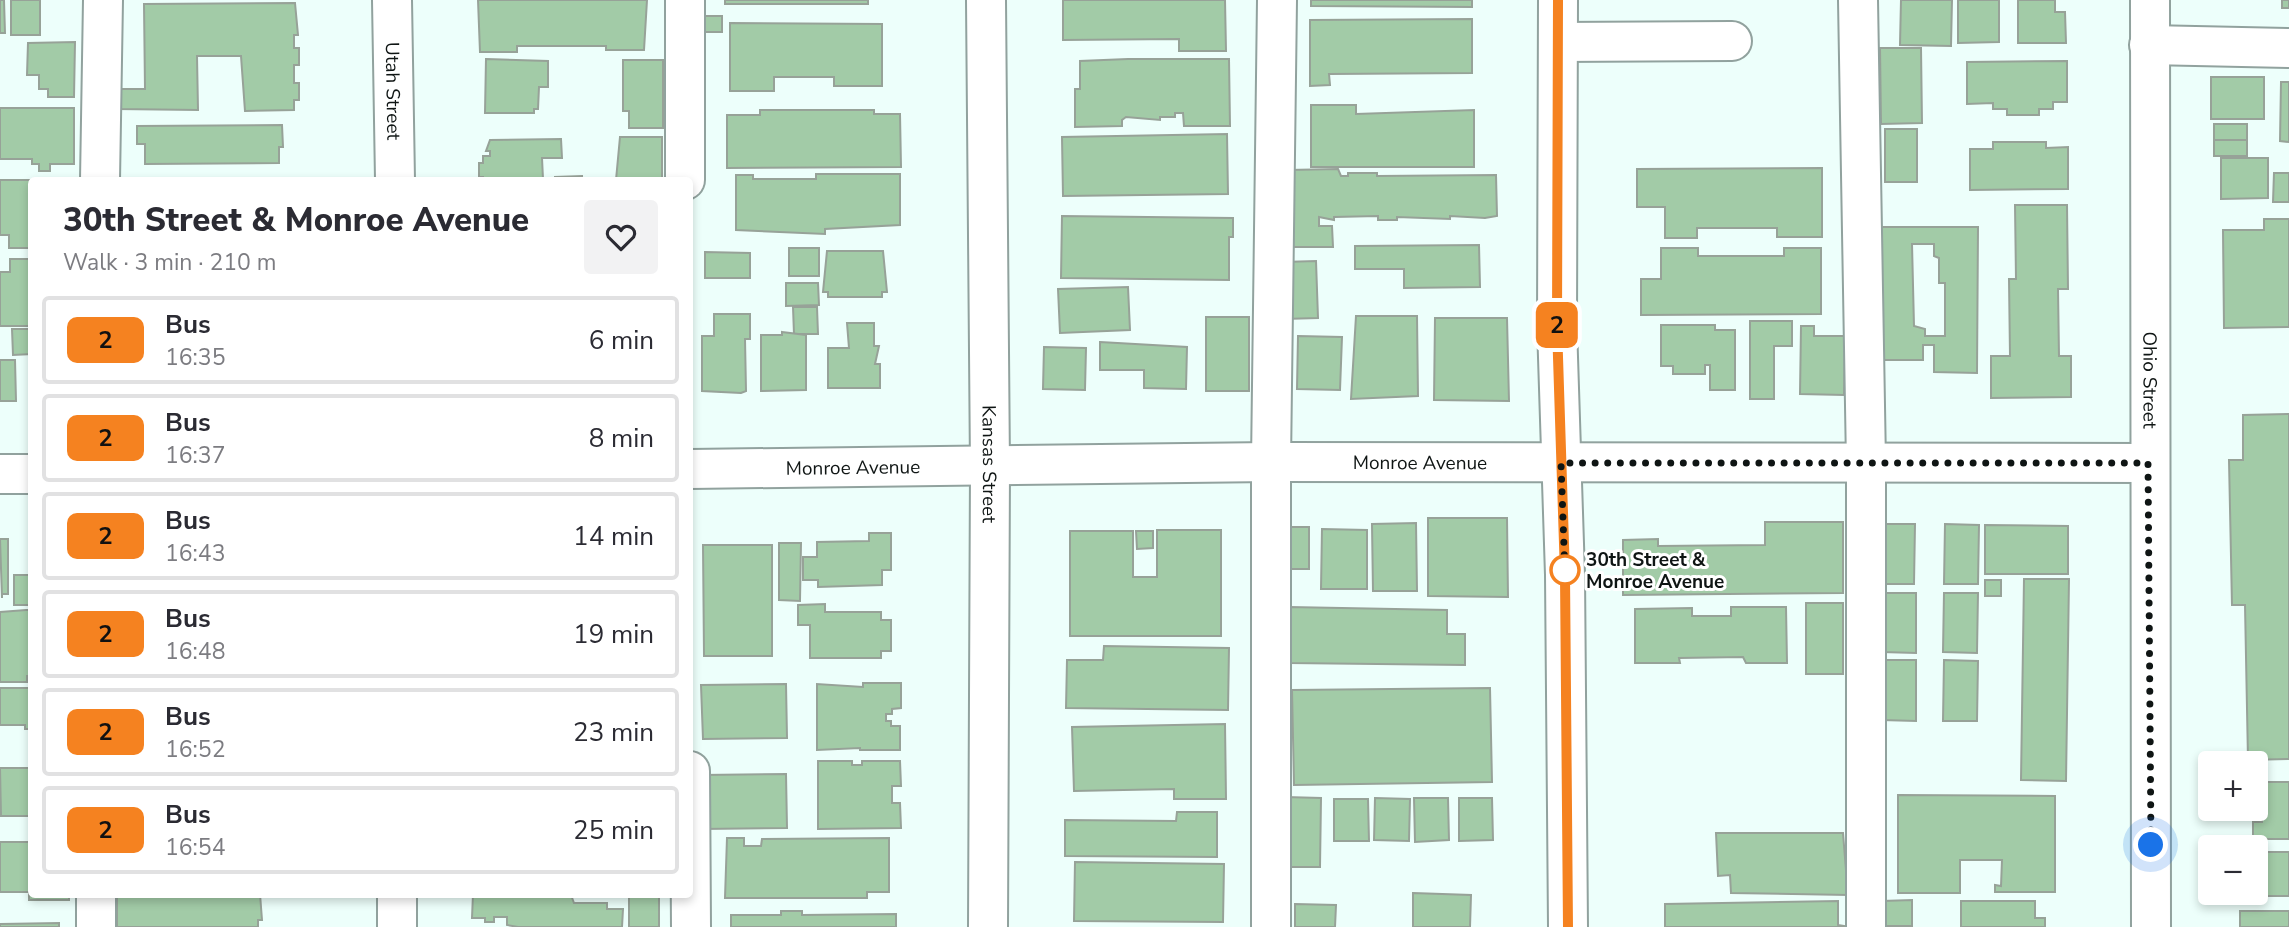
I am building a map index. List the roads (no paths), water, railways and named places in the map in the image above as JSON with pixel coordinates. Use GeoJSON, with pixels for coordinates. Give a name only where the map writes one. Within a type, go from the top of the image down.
{"type":"FeatureCollection","features":[{"type":"Feature","properties":{"kind":"street"},"geometry":{"type":"LineString","coordinates":[[100,177],[103,0]]}},
{"type":"Feature","properties":{"kind":"street","name":"Utah Street"},"geometry":{"type":"LineString","coordinates":[[392,0],[395,177]]}},
{"type":"Feature","properties":{"kind":"street"},"geometry":{"type":"LineString","coordinates":[[685,0],[685,177]]}},
{"type":"Feature","properties":{"kind":"street","name":"Kansas Street"},"geometry":{"type":"LineString","coordinates":[[986,0],[990,468],[988,927]]}},
{"type":"Feature","properties":{"kind":"street"},"geometry":{"type":"LineString","coordinates":[[1271,927],[1271,462],[1277,0]]}},
{"type":"Feature","properties":{"kind":"street"},"geometry":{"type":"LineString","coordinates":[[1558,0],[1557,326],[1565,575],[1568,927]]}},
{"type":"Feature","properties":{"kind":"street"},"geometry":{"type":"LineString","coordinates":[[1858,0],[1866,463],[1866,927]]}},
{"type":"Feature","properties":{"kind":"street","name":"Ohio Street"},"geometry":{"type":"LineString","coordinates":[[2150,0],[2148,463],[2151,927]]}},
{"type":"Feature","properties":{"kind":"street"},"geometry":{"type":"LineString","coordinates":[[1558,42],[1732,41]]}},
{"type":"Feature","properties":{"kind":"street"},"geometry":{"type":"LineString","coordinates":[[2149,45],[2289,48]]}},
{"type":"Feature","properties":{"kind":"street","name":"Monroe Avenue"},"geometry":{"type":"LineString","coordinates":[[693,469],[990,468],[1271,462],[2148,463]]}},
{"type":"Feature","properties":{"kind":"street"},"geometry":{"type":"LineString","coordinates":[[0,474],[28,474]]}},
{"type":"Feature","properties":{"kind":"street"},"geometry":{"type":"LineString","coordinates":[[96,898],[96,927]]}},
{"type":"Feature","properties":{"kind":"street"},"geometry":{"type":"LineString","coordinates":[[397,898],[397,927]]}},
{"type":"Feature","properties":{"kind":"street"},"geometry":{"type":"LineString","coordinates":[[691,898],[691,927]]}},
{"type":"Feature","properties":{"kind":"place","name":"30th Street & Monroe Avenue"},"geometry":{"type":"Point","coordinates":[1565,570]}}]}
